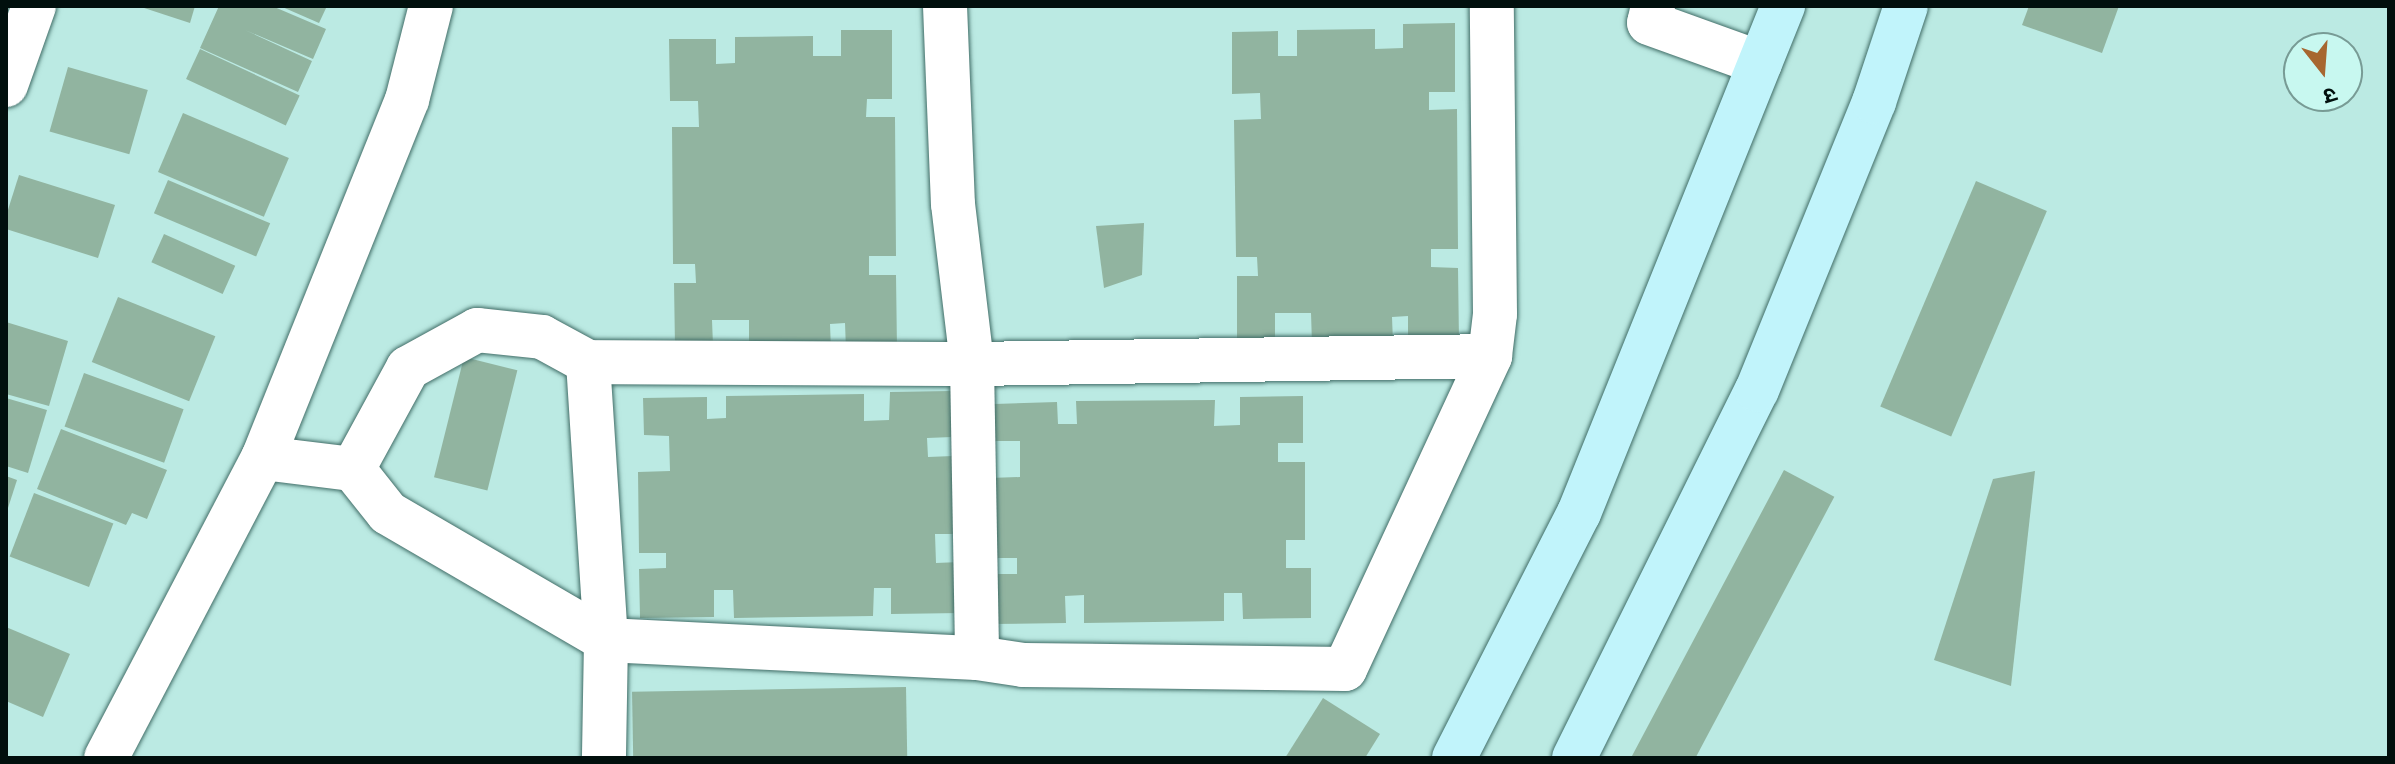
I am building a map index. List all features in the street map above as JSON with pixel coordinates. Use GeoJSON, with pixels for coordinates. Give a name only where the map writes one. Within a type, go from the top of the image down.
{"type":"FeatureCollection","features":[{"type":"Feature","properties":{"kind":"street"},"geometry":{"type":"LineString","coordinates":[[6,85],[34,6]]}},
{"type":"Feature","properties":{"kind":"street"},"geometry":{"type":"LineString","coordinates":[[106,758],[263,458],[407,100],[431,6]]}},
{"type":"Feature","properties":{"kind":"street"},"geometry":{"type":"LineString","coordinates":[[945,6],[953,204],[972,364],[977,658]]}},
{"type":"Feature","properties":{"kind":"street"},"geometry":{"type":"LineString","coordinates":[[263,458],[353,469],[388,513],[606,640],[977,658],[1023,665],[1345,669],[1490,356],[1495,314],[1492,6]]}},
{"type":"Feature","properties":{"kind":"street"},"geometry":{"type":"LineString","coordinates":[[1653,6],[1649,23],[1760,63]]}},
{"type":"Feature","properties":{"kind":"street"},"geometry":{"type":"LineString","coordinates":[[1454,758],[1579,513],[1783,6]]}},
{"type":"Feature","properties":{"kind":"street"},"geometry":{"type":"LineString","coordinates":[[1574,758],[1757,390],[1874,102],[1906,6]]}},
{"type":"Feature","properties":{"kind":"street"},"geometry":{"type":"LineString","coordinates":[[353,469],[408,368],[477,330],[542,337],[588,362],[972,364],[1490,356]]}},
{"type":"Feature","properties":{"kind":"street"},"geometry":{"type":"LineString","coordinates":[[588,362],[606,640],[604,758]]}},
{"type":"Feature","properties":{"kind":"building"},"geometry":{"type":"Polygon","coordinates":[[[138,6],[195,6],[190,23],[138,6]]]}},
{"type":"Feature","properties":{"kind":"building"},"geometry":{"type":"Polygon","coordinates":[[[219,6],[272,6],[326,29],[313,59],[245,30],[312,61],[298,92],[200,48],[219,6]]]}},
{"type":"Feature","properties":{"kind":"building"},"geometry":{"type":"Polygon","coordinates":[[[280,6],[327,6],[319,23],[280,6]]]}},
{"type":"Feature","properties":{"kind":"building"},"geometry":{"type":"Polygon","coordinates":[[[2029,6],[2119,6],[2102,53],[2022,25],[2029,6]]]}},
{"type":"Feature","properties":{"kind":"building"},"geometry":{"type":"Polygon","coordinates":[[[1455,23],[1455,92],[1429,92],[1429,110],[1457,109],[1458,249],[1431,249],[1431,267],[1458,268],[1459,342],[1408,342],[1408,316],[1392,317],[1393,343],[1312,344],[1311,313],[1275,313],[1275,339],[1237,339],[1237,276],[1258,276],[1257,257],[1236,257],[1234,120],[1261,119],[1260,93],[1232,94],[1232,32],[1278,31],[1278,56],[1297,56],[1297,30],[1375,29],[1375,49],[1403,48],[1403,24],[1455,23]]]}},
{"type":"Feature","properties":{"kind":"building"},"geometry":{"type":"Polygon","coordinates":[[[841,30],[892,30],[892,99],[867,99],[866,117],[895,117],[896,256],[869,256],[869,275],[896,275],[897,349],[846,350],[845,323],[830,324],[831,350],[749,351],[749,320],[712,320],[713,345],[675,347],[674,283],[696,283],[695,264],[673,264],[672,127],[699,127],[698,101],[670,101],[669,39],[716,39],[716,64],[735,63],[735,37],[813,36],[813,56],[841,56],[841,30]]]}},
{"type":"Feature","properties":{"kind":"building"},"geometry":{"type":"Polygon","coordinates":[[[200,49],[300,95],[286,125],[186,79],[200,49]]]}},
{"type":"Feature","properties":{"kind":"building"},"geometry":{"type":"Polygon","coordinates":[[[68,67],[148,90],[129,154],[50,131],[68,67]]]}},
{"type":"Feature","properties":{"kind":"building"},"geometry":{"type":"Polygon","coordinates":[[[183,113],[289,158],[264,217],[158,172],[183,113]]]}},
{"type":"Feature","properties":{"kind":"building"},"geometry":{"type":"Polygon","coordinates":[[[19,175],[115,205],[98,258],[6,229],[6,216],[19,175]]]}},
{"type":"Feature","properties":{"kind":"building"},"geometry":{"type":"Polygon","coordinates":[[[168,180],[270,223],[256,257],[154,213],[168,180]]]}},
{"type":"Feature","properties":{"kind":"building"},"geometry":{"type":"Polygon","coordinates":[[[1976,181],[2047,211],[1951,437],[1880,407],[1976,181]]]}},
{"type":"Feature","properties":{"kind":"building"},"geometry":{"type":"Polygon","coordinates":[[[1144,223],[1142,275],[1104,288],[1096,226],[1144,223]]]}},
{"type":"Feature","properties":{"kind":"building"},"geometry":{"type":"Polygon","coordinates":[[[164,234],[235,266],[223,294],[151,262],[164,234]]]}},
{"type":"Feature","properties":{"kind":"building"},"geometry":{"type":"Polygon","coordinates":[[[118,297],[215,336],[189,401],[92,362],[118,297]]]}},
{"type":"Feature","properties":{"kind":"building"},"geometry":{"type":"Polygon","coordinates":[[[6,322],[68,341],[49,406],[6,394],[6,322]]]}},
{"type":"Feature","properties":{"kind":"building"},"geometry":{"type":"Polygon","coordinates":[[[464,357],[517,370],[487,491],[434,477],[464,357]]]}},
{"type":"Feature","properties":{"kind":"building"},"geometry":{"type":"Polygon","coordinates":[[[84,373],[184,409],[164,463],[65,427],[84,373]]]}},
{"type":"Feature","properties":{"kind":"building"},"geometry":{"type":"Polygon","coordinates":[[[951,391],[952,437],[927,438],[928,457],[953,456],[954,534],[935,534],[936,563],[960,562],[961,613],[891,614],[891,588],[874,588],[873,616],[734,618],[733,590],[714,590],[714,617],[640,618],[639,569],[666,568],[666,553],[639,553],[638,472],[670,471],[669,436],[644,435],[643,398],[707,397],[707,419],[726,418],[726,396],[864,394],[864,421],[889,420],[890,392],[951,391]]]}},
{"type":"Feature","properties":{"kind":"building"},"geometry":{"type":"Polygon","coordinates":[[[1303,396],[1303,443],[1278,443],[1278,462],[1305,462],[1305,540],[1286,540],[1286,568],[1311,568],[1311,618],[1243,619],[1242,593],[1224,593],[1224,621],[1084,623],[1084,595],[1065,596],[1066,623],[991,624],[990,574],[1017,574],[1017,558],[990,558],[989,478],[1020,477],[1020,441],[994,441],[994,404],[1057,402],[1058,424],[1077,424],[1076,401],[1215,400],[1214,426],[1240,425],[1240,397],[1303,396]]]}},
{"type":"Feature","properties":{"kind":"building"},"geometry":{"type":"Polygon","coordinates":[[[6,398],[47,410],[28,473],[6,466],[6,398]]]}},
{"type":"Feature","properties":{"kind":"building"},"geometry":{"type":"Polygon","coordinates":[[[61,429],[167,470],[147,519],[132,513],[126,525],[37,489],[61,429]]]}},
{"type":"Feature","properties":{"kind":"building"},"geometry":{"type":"Polygon","coordinates":[[[1784,470],[1834,497],[1695,758],[1631,758],[1784,470]]]}},
{"type":"Feature","properties":{"kind":"building"},"geometry":{"type":"Polygon","coordinates":[[[2035,471],[2011,686],[1934,660],[1993,479],[2035,471]]]}},
{"type":"Feature","properties":{"kind":"building"},"geometry":{"type":"Polygon","coordinates":[[[6,476],[17,480],[7,511],[6,511],[6,476]]]}},
{"type":"Feature","properties":{"kind":"building"},"geometry":{"type":"Polygon","coordinates":[[[34,493],[113,523],[89,587],[10,556],[34,493]]]}},
{"type":"Feature","properties":{"kind":"building"},"geometry":{"type":"Polygon","coordinates":[[[6,627],[70,654],[43,717],[6,701],[6,627]]]}},
{"type":"Feature","properties":{"kind":"building"},"geometry":{"type":"Polygon","coordinates":[[[906,687],[907,758],[633,758],[632,692],[906,687]]]}},
{"type":"Feature","properties":{"kind":"building"},"geometry":{"type":"Polygon","coordinates":[[[1323,698],[1380,734],[1365,758],[1285,758],[1323,698]]]}}]}
